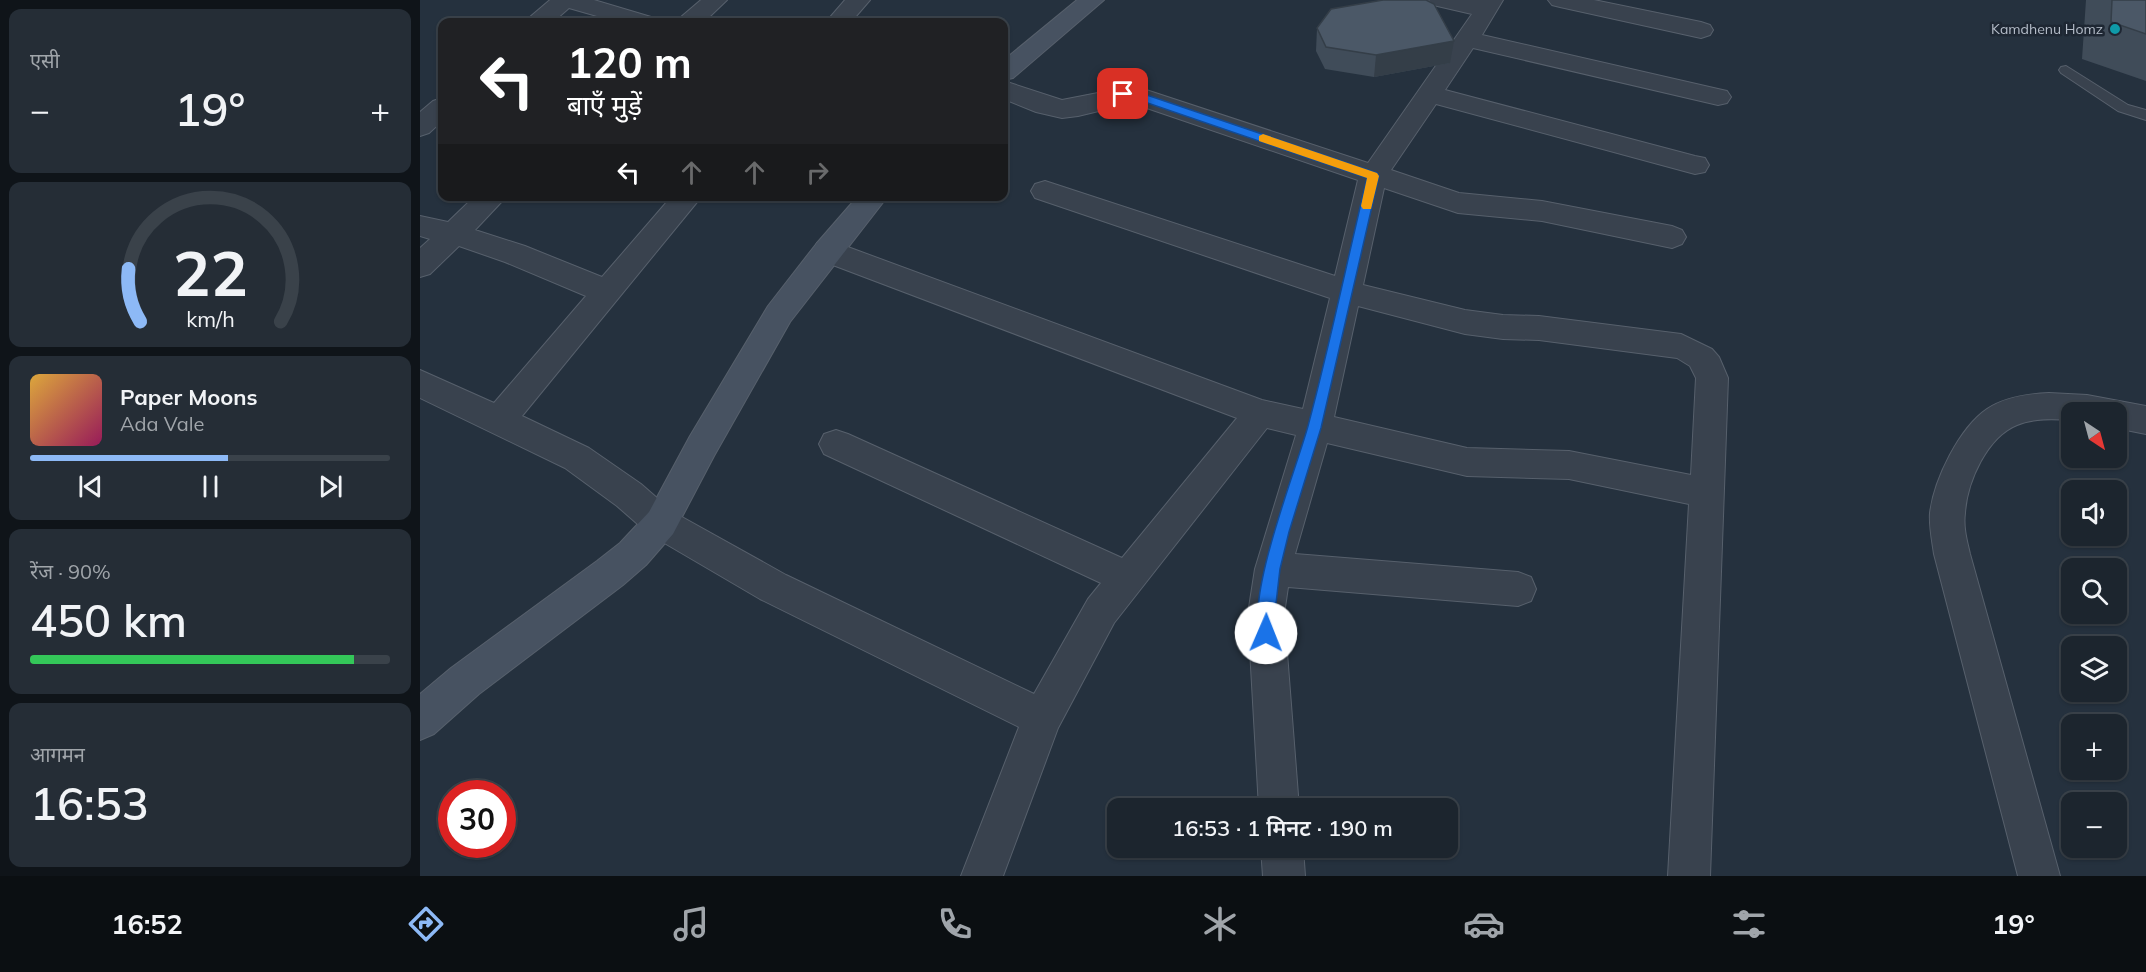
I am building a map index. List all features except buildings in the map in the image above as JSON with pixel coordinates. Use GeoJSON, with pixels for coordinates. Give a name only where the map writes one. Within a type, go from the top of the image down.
{"type":"FeatureCollection","features":[{"type":"Feature","properties":{"kind":"street"},"geometry":{"type":"LineString","coordinates":[[544,18],[564,0]]}},
{"type":"Feature","properties":{"kind":"street"},"geometry":{"type":"LineString","coordinates":[[569,0],[629,18]]}},
{"type":"Feature","properties":{"kind":"street"},"geometry":{"type":"LineString","coordinates":[[695,18],[715,0]]}},
{"type":"Feature","properties":{"kind":"street"},"geometry":{"type":"LineString","coordinates":[[844,18],[858,0]]}},
{"type":"Feature","properties":{"kind":"street"},"geometry":{"type":"LineString","coordinates":[[1008,70],[1092,0]]}},
{"type":"Feature","properties":{"kind":"street"},"geometry":{"type":"LineString","coordinates":[[1278,798],[1266,614],[1273,569],[1282,532],[1315,428],[1373,176],[1489,5],[1441,0]]}},
{"type":"Feature","properties":{"kind":"street"},"geometry":{"type":"LineString","coordinates":[[1560,0],[1701,30]]}},
{"type":"Feature","properties":{"kind":"street"},"geometry":{"type":"LineString","coordinates":[[1467,39],[1718,98]]}},
{"type":"Feature","properties":{"kind":"street"},"geometry":{"type":"LineString","coordinates":[[1008,75],[1058,109],[1084,106],[1123,94],[1134,94],[1458,203],[1542,212],[1672,237]]}},
{"type":"Feature","properties":{"kind":"street"},"geometry":{"type":"LineString","coordinates":[[1429,94],[1695,165]]}},
{"type":"Feature","properties":{"kind":"street"},"geometry":{"type":"LineString","coordinates":[[420,127],[438,111]]}},
{"type":"Feature","properties":{"kind":"street"},"geometry":{"type":"LineString","coordinates":[[1045,191],[1347,292],[1465,322],[1681,346],[1699,354],[1710,366],[1712,378],[1689,876]]}},
{"type":"Feature","properties":{"kind":"street"},"geometry":{"type":"LineString","coordinates":[[420,266],[488,201]]}},
{"type":"Feature","properties":{"kind":"street"},"geometry":{"type":"LineString","coordinates":[[499,420],[684,201]]}},
{"type":"Feature","properties":{"kind":"street"},"geometry":{"type":"LineString","coordinates":[[420,720],[465,681],[633,554],[645,509],[779,315],[827,251],[870,201]]}},
{"type":"Feature","properties":{"kind":"street"},"geometry":{"type":"LineString","coordinates":[[420,226],[454,232],[506,249],[607,292]]}},
{"type":"Feature","properties":{"kind":"street"},"geometry":{"type":"LineString","coordinates":[[827,251],[1260,413],[1315,428],[1467,462],[1569,465],[1707,493]]}},
{"type":"Feature","properties":{"kind":"street"},"geometry":{"type":"LineString","coordinates":[[420,383],[577,458],[645,509],[773,587],[1042,718]]}},
{"type":"Feature","properties":{"kind":"street"},"geometry":{"type":"LineString","coordinates":[[2039,876],[1952,554],[1947,510],[1961,467],[1979,435],[2009,413],[2047,406],[2061,406]]}},
{"type":"Feature","properties":{"kind":"street"},"geometry":{"type":"LineString","coordinates":[[982,876],[1042,718],[1101,611],[1260,413]]}},
{"type":"Feature","properties":{"kind":"street"},"geometry":{"type":"LineString","coordinates":[[2127,416],[2146,420]]}},
{"type":"Feature","properties":{"kind":"street"},"geometry":{"type":"LineString","coordinates":[[836,444],[1127,578]]}},
{"type":"Feature","properties":{"kind":"street"},"geometry":{"type":"LineString","coordinates":[[1273,569],[1518,589]]}},
{"type":"Feature","properties":{"kind":"street"},"geometry":{"type":"LineString","coordinates":[[1283,858],[1284,876]]}},
{"type":"Feature","properties":{"kind":"lane"},"geometry":{"type":"LineString","coordinates":[[2066,70],[2123,108],[2146,115]]}},
{"type":"Feature","properties":{"kind":"slow traffic"},"geometry":{"type":"LineString","coordinates":[[1263,138],[1373,176],[1367,206]]}},
{"type":"Feature","properties":{"kind":"place","name":"Kamdhenu Homz"},"geometry":{"type":"Point","coordinates":[2115,29]}},
{"type":"Feature","properties":{"kind":"route"},"geometry":{"type":"LineString","coordinates":[[1123,94],[1134,94],[1373,176],[1315,428],[1282,532],[1273,569],[1266,614],[1266,633]]}}]}
